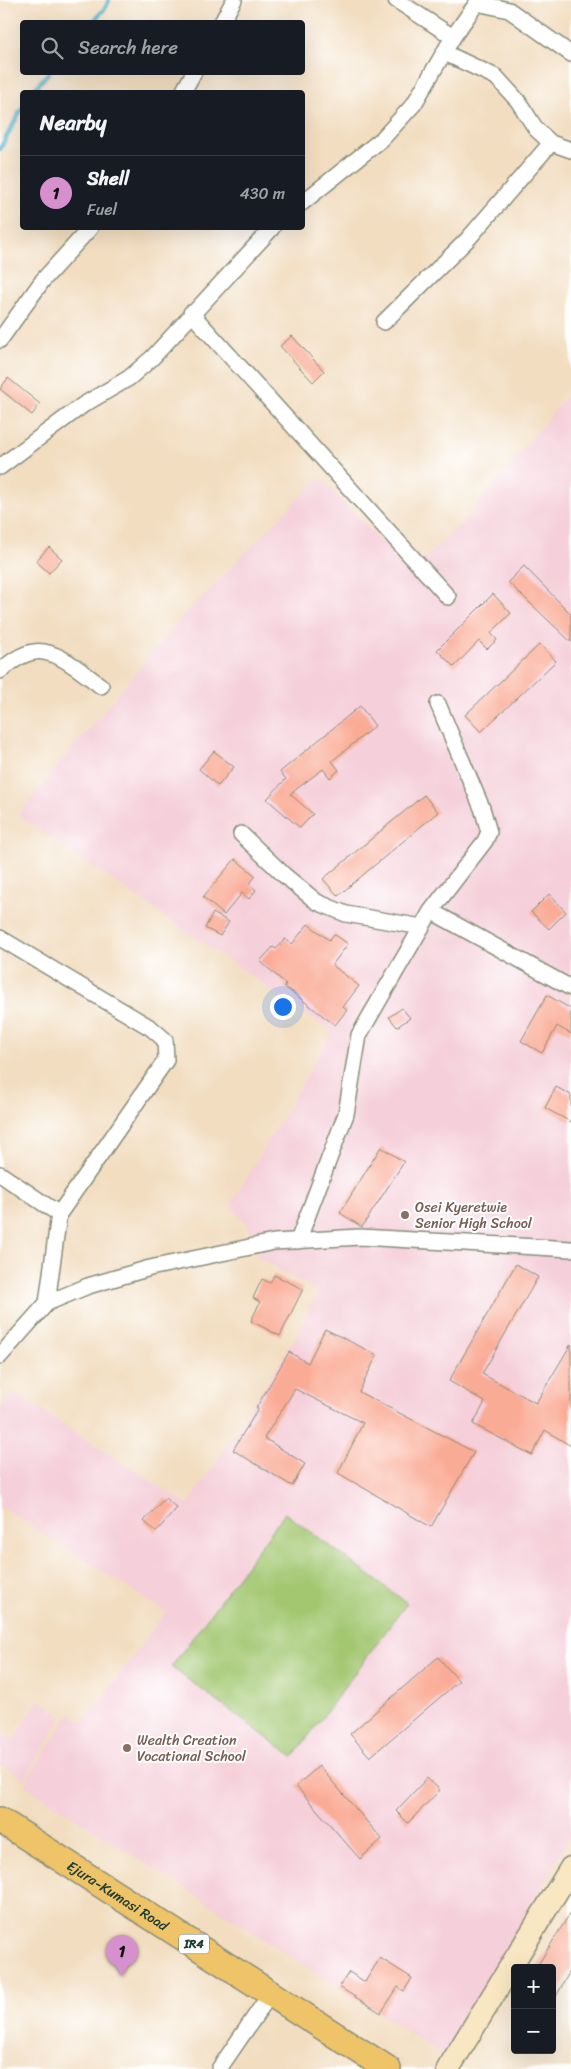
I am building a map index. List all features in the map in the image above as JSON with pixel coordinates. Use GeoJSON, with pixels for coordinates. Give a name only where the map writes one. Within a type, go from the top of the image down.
{"type":"FeatureCollection","features":[{"type":"Feature","properties":{"kind":"main road","name":"Ejura-Kumasi Road"},"geometry":{"type":"LineString","coordinates":[[0,1820],[388,2069]]}},
{"type":"Feature","properties":{"kind":"street"},"geometry":{"type":"LineString","coordinates":[[223,20],[234,0]]}},
{"type":"Feature","properties":{"kind":"street"},"geometry":{"type":"LineString","coordinates":[[396,0],[453,37]]}},
{"type":"Feature","properties":{"kind":"street"},"geometry":{"type":"LineString","coordinates":[[305,201],[382,139],[414,104],[453,37],[478,2],[508,10],[571,54]]}},
{"type":"Feature","properties":{"kind":"street"},"geometry":{"type":"LineString","coordinates":[[445,53],[496,77],[518,101],[536,129],[551,143],[571,150]]}},
{"type":"Feature","properties":{"kind":"street"},"geometry":{"type":"LineString","coordinates":[[184,90],[192,75]]}},
{"type":"Feature","properties":{"kind":"street"},"geometry":{"type":"LineString","coordinates":[[384,322],[468,239],[551,143]]}},
{"type":"Feature","properties":{"kind":"street"},"geometry":{"type":"LineString","coordinates":[[0,340],[44,280],[88,230]]}},
{"type":"Feature","properties":{"kind":"street"},"geometry":{"type":"LineString","coordinates":[[0,468],[83,405],[129,378],[152,358],[191,313],[270,230]]}},
{"type":"Feature","properties":{"kind":"street"},"geometry":{"type":"LineString","coordinates":[[191,313],[448,597]]}},
{"type":"Feature","properties":{"kind":"street"},"geometry":{"type":"LineString","coordinates":[[0,670],[16,659],[33,652],[47,652],[69,663],[101,686]]}},
{"type":"Feature","properties":{"kind":"street"},"geometry":{"type":"LineString","coordinates":[[298,1240],[346,1114],[359,1035],[431,911],[485,842],[489,832],[482,808],[438,704]]}},
{"type":"Feature","properties":{"kind":"street"},"geometry":{"type":"LineString","coordinates":[[241,834],[284,875],[318,902],[346,914],[422,927]]}},
{"type":"Feature","properties":{"kind":"street"},"geometry":{"type":"LineString","coordinates":[[431,911],[571,988]]}},
{"type":"Feature","properties":{"kind":"street"},"geometry":{"type":"LineString","coordinates":[[0,938],[151,1028],[165,1040],[166,1060],[59,1214],[47,1303]]}},
{"type":"Feature","properties":{"kind":"street"},"geometry":{"type":"LineString","coordinates":[[0,1174],[59,1214]]}},
{"type":"Feature","properties":{"kind":"street"},"geometry":{"type":"LineString","coordinates":[[2,1350],[47,1303],[88,1286],[150,1268],[274,1242],[360,1237],[571,1249]]}},
{"type":"Feature","properties":{"kind":"street"},"geometry":{"type":"LineString","coordinates":[[448,2069],[571,1868]]}},
{"type":"Feature","properties":{"kind":"street"},"geometry":{"type":"LineString","coordinates":[[219,2069],[271,1994]]}},
{"type":"Feature","properties":{"kind":"shaded area","name":"Osei Kyeretwie Senior High School"},"geometry":{"type":"Polygon","coordinates":[[[571,390],[571,1835],[445,2056],[24,1785],[69,1714],[84,1722],[166,1612],[0,1506],[0,1410],[13,1392],[188,1505],[295,1339],[318,1291],[257,1257],[247,1224],[230,1206],[332,1032],[18,815],[175,625],[319,477],[412,572],[470,514],[571,390]]]}},
{"type":"Feature","properties":{"kind":"shaded area"},"geometry":{"type":"Polygon","coordinates":[[[39,1699],[62,1717],[25,1779],[0,1764],[0,1732],[14,1740],[39,1699]]]}},
{"type":"Feature","properties":{"kind":"green space"},"geometry":{"type":"Polygon","coordinates":[[[285,1513],[407,1603],[293,1757],[171,1667],[285,1513]]]}},
{"type":"Feature","properties":{"kind":"building"},"geometry":{"type":"Polygon","coordinates":[[[292,336],[324,371],[313,382],[280,346],[292,336]]]}},
{"type":"Feature","properties":{"kind":"building"},"geometry":{"type":"Polygon","coordinates":[[[8,378],[40,404],[32,415],[0,389],[8,378]]]}},
{"type":"Feature","properties":{"kind":"building"},"geometry":{"type":"Polygon","coordinates":[[[49,547],[62,559],[49,573],[36,561],[49,547]]]}},
{"type":"Feature","properties":{"kind":"building"},"geometry":{"type":"Polygon","coordinates":[[[524,566],[571,614],[571,642],[508,582],[524,566]]]}},
{"type":"Feature","properties":{"kind":"building"},"geometry":{"type":"Polygon","coordinates":[[[493,594],[511,613],[491,633],[497,640],[487,649],[479,641],[454,667],[437,650],[493,594]]]}},
{"type":"Feature","properties":{"kind":"building"},"geometry":{"type":"Polygon","coordinates":[[[540,644],[556,661],[481,732],[465,715],[540,644]]]}},
{"type":"Feature","properties":{"kind":"building"},"geometry":{"type":"Polygon","coordinates":[[[360,706],[375,726],[332,761],[339,770],[330,778],[323,769],[290,794],[313,814],[300,828],[267,799],[286,779],[280,772],[360,706]]]}},
{"type":"Feature","properties":{"kind":"building"},"geometry":{"type":"Polygon","coordinates":[[[214,751],[234,767],[218,786],[199,769],[214,751]]]}},
{"type":"Feature","properties":{"kind":"building"},"geometry":{"type":"Polygon","coordinates":[[[424,795],[438,812],[338,896],[323,879],[424,795]]]}},
{"type":"Feature","properties":{"kind":"building"},"geometry":{"type":"Polygon","coordinates":[[[235,859],[256,876],[249,884],[256,890],[249,899],[242,893],[224,915],[203,897],[235,859]]]}},
{"type":"Feature","properties":{"kind":"building"},"geometry":{"type":"Polygon","coordinates":[[[549,894],[566,912],[549,929],[531,912],[549,894]]]}},
{"type":"Feature","properties":{"kind":"building"},"geometry":{"type":"Polygon","coordinates":[[[213,913],[229,922],[220,936],[205,928],[213,913]]]}},
{"type":"Feature","properties":{"kind":"building"},"geometry":{"type":"Polygon","coordinates":[[[308,924],[329,940],[334,934],[348,944],[332,965],[359,986],[343,1007],[347,1010],[335,1025],[284,986],[286,984],[260,961],[273,947],[276,949],[285,939],[292,944],[308,924]]]}},
{"type":"Feature","properties":{"kind":"building"},"geometry":{"type":"Polygon","coordinates":[[[547,995],[571,1009],[571,1034],[557,1026],[542,1053],[521,1041],[547,995]]]}},
{"type":"Feature","properties":{"kind":"building"},"geometry":{"type":"Polygon","coordinates":[[[402,1008],[410,1018],[397,1027],[389,1017],[402,1008]]]}},
{"type":"Feature","properties":{"kind":"building"},"geometry":{"type":"Polygon","coordinates":[[[556,1087],[571,1095],[571,1122],[545,1108],[556,1087]]]}},
{"type":"Feature","properties":{"kind":"building"},"geometry":{"type":"Polygon","coordinates":[[[381,1147],[404,1162],[362,1227],[340,1213],[381,1147]]]}},
{"type":"Feature","properties":{"kind":"building"},"geometry":{"type":"Polygon","coordinates":[[[516,1264],[538,1277],[482,1374],[536,1403],[571,1344],[571,1446],[545,1430],[532,1455],[473,1424],[485,1402],[449,1381],[516,1264]]]}},
{"type":"Feature","properties":{"kind":"building"},"geometry":{"type":"Polygon","coordinates":[[[274,1275],[303,1289],[280,1336],[251,1321],[260,1302],[253,1298],[262,1279],[270,1283],[274,1275]]]}},
{"type":"Feature","properties":{"kind":"building"},"geometry":{"type":"Polygon","coordinates":[[[325,1329],[377,1355],[359,1392],[474,1452],[431,1527],[338,1473],[363,1423],[295,1389],[264,1438],[305,1464],[292,1486],[233,1450],[289,1352],[308,1363],[325,1329]]]}},
{"type":"Feature","properties":{"kind":"building"},"geometry":{"type":"Polygon","coordinates":[[[165,1498],[177,1508],[156,1532],[144,1521],[165,1498]]]}},
{"type":"Feature","properties":{"kind":"building"},"geometry":{"type":"Polygon","coordinates":[[[438,1657],[459,1681],[370,1757],[350,1734],[438,1657]]]}},
{"type":"Feature","properties":{"kind":"building"},"geometry":{"type":"Polygon","coordinates":[[[319,1766],[382,1839],[360,1859],[296,1786],[319,1766]]]}},
{"type":"Feature","properties":{"kind":"building"},"geometry":{"type":"Polygon","coordinates":[[[427,1778],[440,1790],[408,1823],[396,1811],[427,1778]]]}},
{"type":"Feature","properties":{"kind":"building"},"geometry":{"type":"Polygon","coordinates":[[[571,1912],[571,1969],[556,1997],[556,1964],[538,1964],[571,1912]]]}},
{"type":"Feature","properties":{"kind":"building"},"geometry":{"type":"Polygon","coordinates":[[[380,1958],[412,1978],[404,1991],[398,1987],[381,2013],[339,1987],[349,1972],[365,1982],[380,1958]]]}},
{"type":"Feature","properties":{"kind":"waterway"},"geometry":{"type":"LineString","coordinates":[[95,20],[106,7],[109,0]]}},
{"type":"Feature","properties":{"kind":"waterway"},"geometry":{"type":"LineString","coordinates":[[34,90],[46,75]]}},
{"type":"Feature","properties":{"kind":"waterway"},"geometry":{"type":"LineString","coordinates":[[0,149],[20,112]]}},
{"type":"Feature","properties":{"kind":"place","name":"Osei Kyeretwie Senior High School"},"geometry":{"type":"Point","coordinates":[405,1215]}},
{"type":"Feature","properties":{"kind":"place","name":"Wealth Creation Vocational School"},"geometry":{"type":"Point","coordinates":[127,1748]}},
{"type":"Feature","properties":{"kind":"place","name":"Shell"},"geometry":{"type":"Point","coordinates":[122,1976]}}]}
